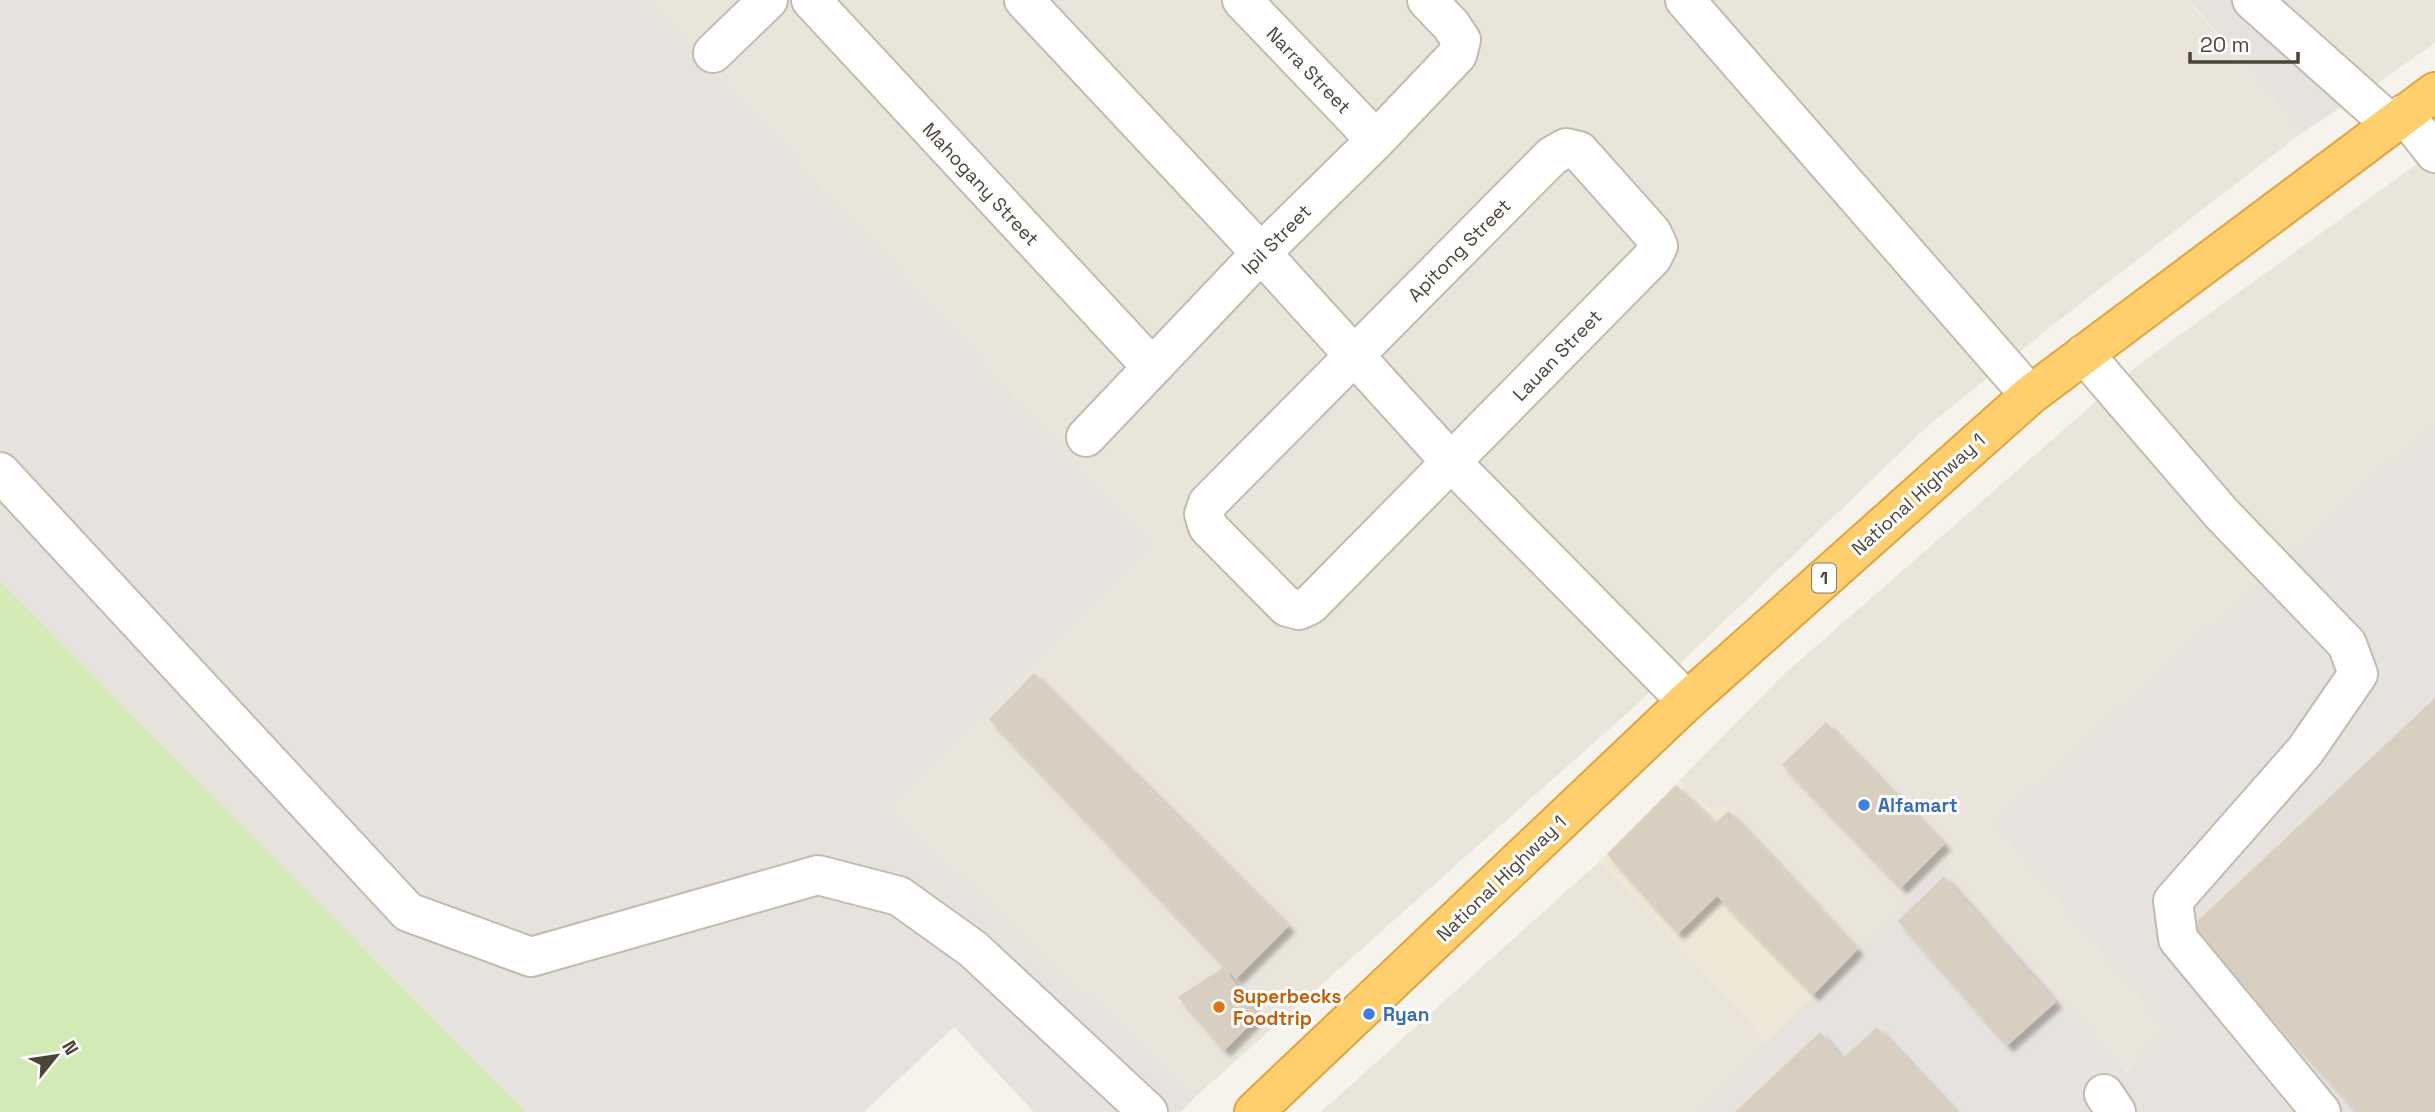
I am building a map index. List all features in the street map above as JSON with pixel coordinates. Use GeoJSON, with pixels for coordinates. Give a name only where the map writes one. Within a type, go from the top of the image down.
{"type":"FeatureCollection","features":[{"type":"Feature","properties":{"kind":"highway","name":"National Highway 1"},"geometry":{"type":"LineString","coordinates":[[1254,1112],[1687,701],[2030,395],[2435,92]]}},
{"type":"Feature","properties":{"kind":"street"},"geometry":{"type":"LineString","coordinates":[[713,52],[768,0]]}},
{"type":"Feature","properties":{"kind":"street","name":"Mahogany Street"},"geometry":{"type":"LineString","coordinates":[[811,0],[1152,367]]}},
{"type":"Feature","properties":{"kind":"street"},"geometry":{"type":"LineString","coordinates":[[1024,0],[1261,253],[1452,463],[1687,701]]}},
{"type":"Feature","properties":{"kind":"street","name":"Narra Street"},"geometry":{"type":"LineString","coordinates":[[1242,0],[1376,140]]}},
{"type":"Feature","properties":{"kind":"street","name":"Ipil Street"},"geometry":{"type":"LineString","coordinates":[[1086,437],[1261,253],[1376,140],[1457,55],[1461,40],[1427,0]]}},
{"type":"Feature","properties":{"kind":"street"},"geometry":{"type":"LineString","coordinates":[[1685,0],[2030,395]]}},
{"type":"Feature","properties":{"kind":"street"},"geometry":{"type":"LineString","coordinates":[[2252,0],[2398,119],[2435,153]]}},
{"type":"Feature","properties":{"kind":"street","name":"Lauan Street"},"geometry":{"type":"LineString","coordinates":[[1452,463],[1653,258],[1658,246],[1652,233],[1579,151],[1566,148]]}},
{"type":"Feature","properties":{"kind":"street","name":"Apitong Street"},"geometry":{"type":"LineString","coordinates":[[1452,463],[1310,605],[1299,610],[1287,607],[1208,527],[1204,514],[1208,503],[1552,156],[1566,148]]}},
{"type":"Feature","properties":{"kind":"street"},"geometry":{"type":"LineString","coordinates":[[2084,354],[2221,513],[2347,644],[2358,674],[2305,751],[2173,901],[2178,939],[2321,1112]]}},
{"type":"Feature","properties":{"kind":"street"},"geometry":{"type":"LineString","coordinates":[[0,472],[408,912],[531,957],[818,875],[899,895],[973,949],[1147,1112]]}},
{"type":"Feature","properties":{"kind":"shaded area"},"geometry":{"type":"Polygon","coordinates":[[[0,0],[649,0],[1150,546],[888,809],[1195,1097],[1181,1112],[1034,1112],[954,1027],[864,1112],[526,1112],[0,582],[0,0]]]}},
{"type":"Feature","properties":{"kind":"shaded area"},"geometry":{"type":"Polygon","coordinates":[[[649,0],[2188,0],[2303,132],[2054,324],[1929,425],[1642,700],[1195,1097],[888,809],[1150,546],[649,0]]]}},
{"type":"Feature","properties":{"kind":"shaded area"},"geometry":{"type":"Polygon","coordinates":[[[2189,0],[2281,0],[2372,87],[2303,132],[2189,0]]]}},
{"type":"Feature","properties":{"kind":"shaded area"},"geometry":{"type":"Polygon","coordinates":[[[2281,0],[2435,0],[2435,43],[2372,87],[2281,0]]]}},
{"type":"Feature","properties":{"kind":"shaded area"},"geometry":{"type":"Polygon","coordinates":[[[2435,151],[2435,422],[1994,823],[2169,1031],[2124,1072],[1941,867],[1860,949],[1723,805],[1715,813],[1680,780],[1783,675],[2138,365],[2435,151]]]}},
{"type":"Feature","properties":{"kind":"shaded area"},"geometry":{"type":"Polygon","coordinates":[[[2435,422],[2435,1112],[1698,1112],[1941,866],[2125,1072],[2168,1030],[1994,823],[2435,422]]]}},
{"type":"Feature","properties":{"kind":"shaded area"},"geometry":{"type":"Polygon","coordinates":[[[1680,780],[1714,812],[1723,805],[1860,949],[1768,1042],[1600,861],[1680,780]]]}},
{"type":"Feature","properties":{"kind":"shaded area"},"geometry":{"type":"Polygon","coordinates":[[[1600,861],[1768,1042],[1698,1112],[1321,1112],[1600,861]]]}},
{"type":"Feature","properties":{"kind":"green space"},"geometry":{"type":"Polygon","coordinates":[[[0,582],[526,1112],[0,1112],[0,582]]]}},
{"type":"Feature","properties":{"kind":"building"},"geometry":{"type":"Polygon","coordinates":[[[1034,673],[1289,926],[1236,979],[989,719],[1034,673]]]}},
{"type":"Feature","properties":{"kind":"building"},"geometry":{"type":"Polygon","coordinates":[[[2435,698],[2435,1112],[2357,1112],[2190,928],[2435,698]]]}},
{"type":"Feature","properties":{"kind":"building","name":"Alfamart"},"geometry":{"type":"Polygon","coordinates":[[[1826,722],[1945,844],[1901,888],[1782,765],[1826,722]]]}},
{"type":"Feature","properties":{"kind":"building"},"geometry":{"type":"Polygon","coordinates":[[[1676,785],[1715,823],[1729,811],[1858,949],[1813,995],[1717,896],[1678,934],[1607,854],[1676,785]]]}},
{"type":"Feature","properties":{"kind":"building"},"geometry":{"type":"Polygon","coordinates":[[[1944,876],[2056,1002],[2007,1046],[1898,921],[1944,876]]]}},
{"type":"Feature","properties":{"kind":"building","name":"Superbecks Foodtrip"},"geometry":{"type":"Polygon","coordinates":[[[1224,967],[1258,1017],[1224,1051],[1178,997],[1224,967]]]}},
{"type":"Feature","properties":{"kind":"building"},"geometry":{"type":"Polygon","coordinates":[[[1877,1027],[1957,1112],[1735,1112],[1820,1032],[1843,1058],[1877,1027]]]}},
{"type":"Feature","properties":{"kind":"place","name":"Alfamart"},"geometry":{"type":"Point","coordinates":[1864,805]}},
{"type":"Feature","properties":{"kind":"place","name":"Superbecks Foodtrip"},"geometry":{"type":"Point","coordinates":[1219,1007]}},
{"type":"Feature","properties":{"kind":"place","name":"Ryan"},"geometry":{"type":"Point","coordinates":[1369,1014]}}]}
